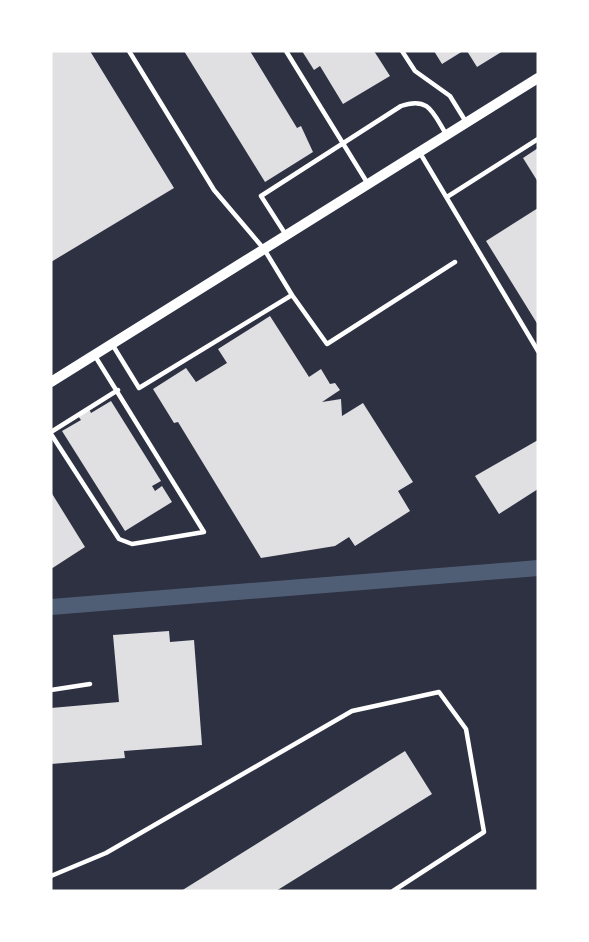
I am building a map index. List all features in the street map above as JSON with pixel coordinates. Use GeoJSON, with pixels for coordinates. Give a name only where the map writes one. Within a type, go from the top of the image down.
{"type":"FeatureCollection","features":[{"type":"Feature","properties":{"kind":"street"},"geometry":{"type":"LineString","coordinates":[[51,382],[538,78]]}},
{"type":"Feature","properties":{"kind":"lane"},"geometry":{"type":"LineString","coordinates":[[129,51],[214,190],[264,249],[327,344],[454,262]]}},
{"type":"Feature","properties":{"kind":"lane"},"geometry":{"type":"LineString","coordinates":[[286,51],[368,184]]}},
{"type":"Feature","properties":{"kind":"lane"},"geometry":{"type":"LineString","coordinates":[[402,51],[415,72],[450,96],[466,123]]}},
{"type":"Feature","properties":{"kind":"lane"},"geometry":{"type":"LineString","coordinates":[[286,235],[261,196],[401,106],[415,101],[433,113],[446,135]]}},
{"type":"Feature","properties":{"kind":"lane"},"geometry":{"type":"LineString","coordinates":[[447,197],[538,139]]}},
{"type":"Feature","properties":{"kind":"lane"},"geometry":{"type":"LineString","coordinates":[[420,152],[538,351]]}},
{"type":"Feature","properties":{"kind":"lane"},"geometry":{"type":"LineString","coordinates":[[111,344],[139,388],[292,295]]}},
{"type":"Feature","properties":{"kind":"lane"},"geometry":{"type":"LineString","coordinates":[[94,354],[118,390],[130,409],[204,532],[132,544],[119,539],[55,440],[51,433],[118,390]]}},
{"type":"Feature","properties":{"kind":"lane"},"geometry":{"type":"LineString","coordinates":[[51,690],[90,684]]}},
{"type":"Feature","properties":{"kind":"lane"},"geometry":{"type":"LineString","coordinates":[[51,876],[106,853],[352,711],[439,692],[466,729],[484,832],[393,891]]}},
{"type":"Feature","properties":{"kind":"building"},"geometry":{"type":"Polygon","coordinates":[[[51,51],[90,51],[174,188],[51,262],[51,51]]]}},
{"type":"Feature","properties":{"kind":"building"},"geometry":{"type":"Polygon","coordinates":[[[184,51],[250,51],[297,128],[301,126],[313,152],[265,182],[184,51]]]}},
{"type":"Feature","properties":{"kind":"building"},"geometry":{"type":"Polygon","coordinates":[[[302,51],[374,51],[390,76],[343,104],[320,66],[314,70],[302,51]]]}},
{"type":"Feature","properties":{"kind":"building"},"geometry":{"type":"Polygon","coordinates":[[[434,51],[463,51],[442,64],[434,51]]]}},
{"type":"Feature","properties":{"kind":"building"},"geometry":{"type":"Polygon","coordinates":[[[467,51],[503,51],[477,67],[467,51]]]}},
{"type":"Feature","properties":{"kind":"building"},"geometry":{"type":"Polygon","coordinates":[[[538,148],[538,182],[523,158],[538,148]]]}},
{"type":"Feature","properties":{"kind":"building"},"geometry":{"type":"Polygon","coordinates":[[[538,208],[538,325],[486,241],[538,208]]]}},
{"type":"Feature","properties":{"kind":"building"},"geometry":{"type":"Polygon","coordinates":[[[270,316],[309,377],[321,369],[330,384],[335,383],[340,390],[322,402],[341,399],[342,416],[363,403],[413,482],[398,491],[410,511],[355,546],[349,537],[335,546],[261,558],[178,422],[174,423],[153,389],[186,368],[196,382],[227,363],[218,349],[270,316]]]}},
{"type":"Feature","properties":{"kind":"building"},"geometry":{"type":"Polygon","coordinates":[[[111,401],[161,481],[152,486],[155,491],[162,486],[172,502],[125,531],[62,431],[81,420],[78,416],[89,409],[91,413],[111,401]]]}},
{"type":"Feature","properties":{"kind":"building"},"geometry":{"type":"Polygon","coordinates":[[[538,440],[538,489],[499,514],[475,476],[538,440]]]}},
{"type":"Feature","properties":{"kind":"building"},"geometry":{"type":"Polygon","coordinates":[[[51,492],[85,547],[51,569],[51,492]]]}},
{"type":"Feature","properties":{"kind":"building"},"geometry":{"type":"Polygon","coordinates":[[[169,631],[170,642],[194,640],[202,745],[124,751],[125,758],[51,764],[51,708],[119,702],[113,635],[169,631]]]}},
{"type":"Feature","properties":{"kind":"building"},"geometry":{"type":"Polygon","coordinates":[[[405,751],[432,794],[276,891],[181,891],[405,751]]]}},
{"type":"Feature","properties":{"kind":"waterway"},"geometry":{"type":"LineString","coordinates":[[51,607],[538,568]]}}]}
